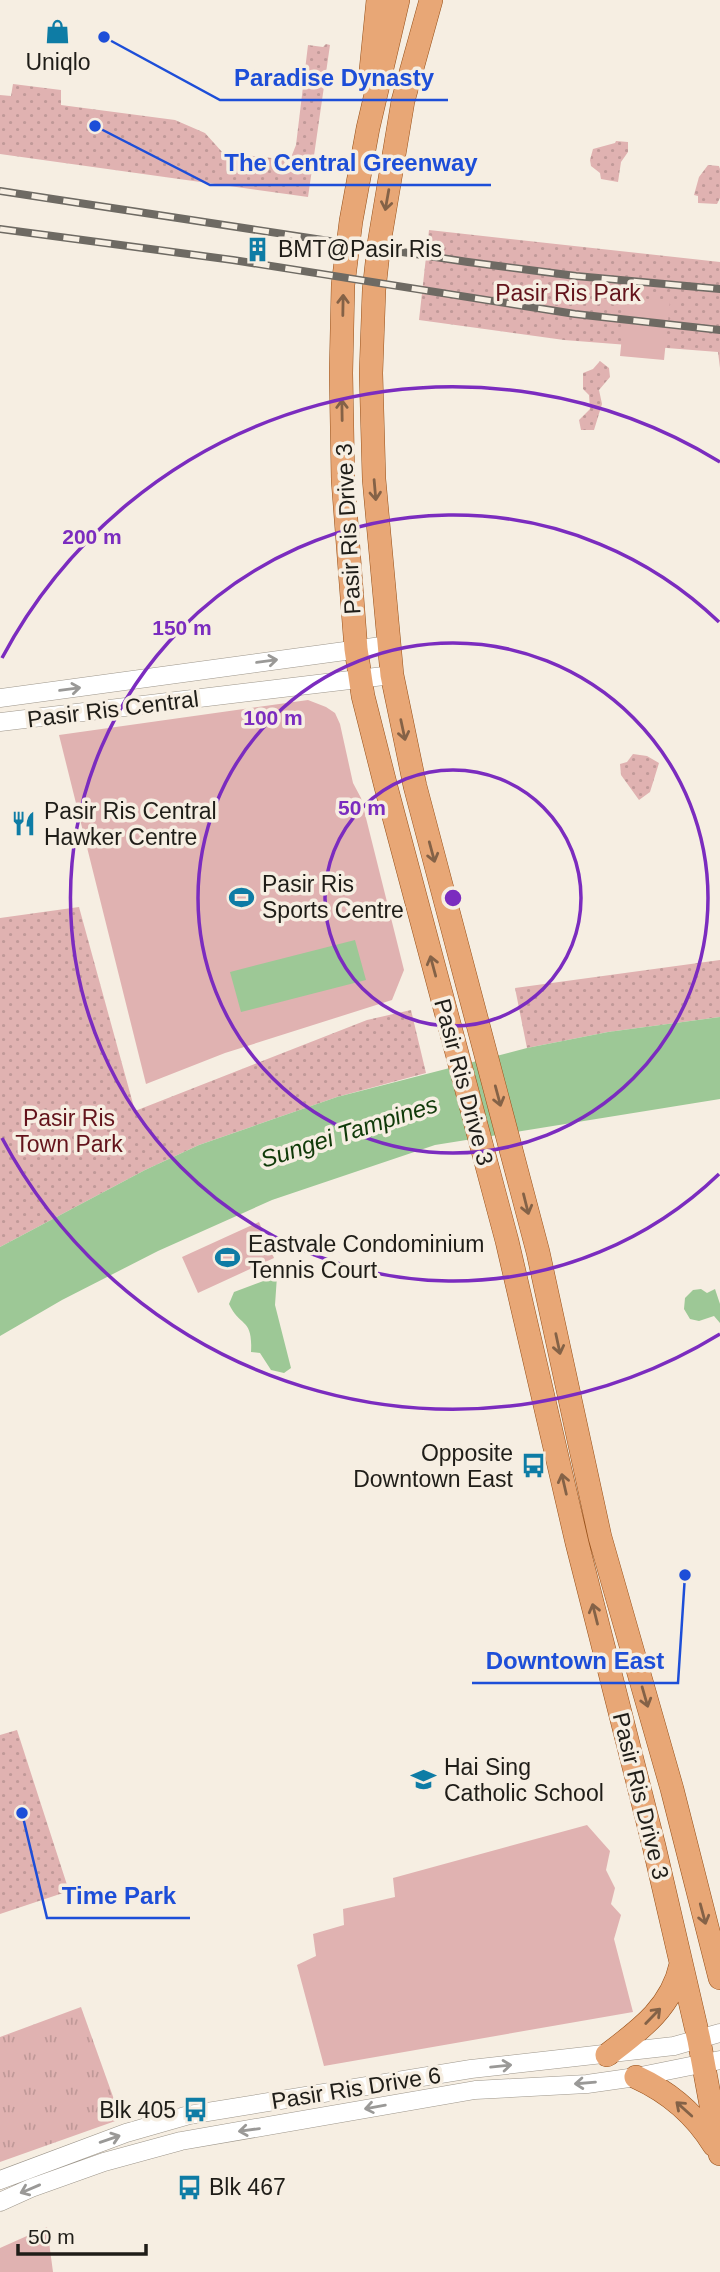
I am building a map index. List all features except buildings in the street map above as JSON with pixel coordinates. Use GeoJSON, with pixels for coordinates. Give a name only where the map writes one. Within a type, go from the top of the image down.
{"type":"FeatureCollection","features":[{"type":"Feature","properties":{"kind":"main road"},"geometry":{"type":"LineString","coordinates":[[371,113],[372,42],[378,0]]}},
{"type":"Feature","properties":{"kind":"main road","name":"Pasir Ris Drive 3"},"geometry":{"type":"LineString","coordinates":[[398,0],[371,113],[351,221],[343,293],[343,480],[356,649],[386,787],[507,1241],[577,1543],[681,1964],[710,2037],[720,2154]]}},
{"type":"Feature","properties":{"kind":"main road","name":"Pasir Ris Drive 3"},"geometry":{"type":"LineString","coordinates":[[431,0],[403,101],[374,290],[371,373],[374,479],[392,675],[415,786],[544,1278],[600,1537],[672,1789],[720,1978]]}},
{"type":"Feature","properties":{"kind":"main road"},"geometry":{"type":"LineString","coordinates":[[457,1059],[469,1048],[477,1046],[486,1052]]}},
{"type":"Feature","properties":{"kind":"main road"},"geometry":{"type":"LineString","coordinates":[[607,2055],[659,2012],[675,1987],[681,1964]]}},
{"type":"Feature","properties":{"kind":"main road"},"geometry":{"type":"LineString","coordinates":[[636,2077],[655,2086],[687,2110],[702,2126],[720,2154]]}},
{"type":"Feature","properties":{"kind":"street","name":"Pasir Ris Central"},"geometry":{"type":"LineString","coordinates":[[0,698],[389,645]]}},
{"type":"Feature","properties":{"kind":"street","name":"Pasir Ris Central"},"geometry":{"type":"LineString","coordinates":[[0,722],[392,675]]}},
{"type":"Feature","properties":{"kind":"street","name":"Pasir Ris Drive 6"},"geometry":{"type":"LineString","coordinates":[[0,2180],[126,2133],[189,2115],[471,2069],[607,2055],[710,2037]]}},
{"type":"Feature","properties":{"kind":"street","name":"Pasir Ris Drive 6"},"geometry":{"type":"LineString","coordinates":[[0,2202],[104,2162],[181,2141],[475,2090],[587,2084],[712,2062]]}},
{"type":"Feature","properties":{"kind":"green space"},"geometry":{"type":"Polygon","coordinates":[[[308,45],[323,47],[330,45],[308,197],[0,154],[0,95],[11,96],[13,84],[61,90],[61,105],[175,120],[205,133],[223,153],[282,159],[292,155],[296,145],[308,45]]]}},
{"type":"Feature","properties":{"kind":"green space"},"geometry":{"type":"Polygon","coordinates":[[[616,141],[628,142],[628,152],[621,162],[618,182],[601,179],[600,173],[591,166],[590,160],[593,149],[616,141]]]}},
{"type":"Feature","properties":{"kind":"green space"},"geometry":{"type":"Polygon","coordinates":[[[708,165],[719,166],[720,169],[720,198],[717,204],[698,203],[698,196],[694,195],[699,177],[708,165]]]}},
{"type":"Feature","properties":{"kind":"green space","name":"Pasir Ris Park"},"geometry":{"type":"Polygon","coordinates":[[[429,230],[720,262],[720,368],[718,352],[564,340],[419,320],[429,230]]]}},
{"type":"Feature","properties":{"kind":"green space"},"geometry":{"type":"Polygon","coordinates":[[[626,297],[670,301],[664,360],[620,356],[626,297]]]}},
{"type":"Feature","properties":{"kind":"green space"},"geometry":{"type":"Polygon","coordinates":[[[600,361],[609,368],[610,377],[599,390],[602,404],[594,430],[581,430],[579,420],[590,409],[589,395],[583,389],[583,373],[593,369],[600,361]]]}},
{"type":"Feature","properties":{"kind":"green space","name":"Pasir Ris Sports Centre"},"geometry":{"type":"Polygon","coordinates":[[[308,700],[335,713],[340,724],[353,783],[361,798],[404,970],[392,1000],[225,1053],[146,1084],[59,735],[308,700]]]}},
{"type":"Feature","properties":{"kind":"green space"},"geometry":{"type":"Polygon","coordinates":[[[633,754],[647,756],[659,763],[650,792],[639,800],[621,775],[620,764],[627,762],[633,754]]]}},
{"type":"Feature","properties":{"kind":"green space","name":"Pasir Ris Town Park"},"geometry":{"type":"Polygon","coordinates":[[[79,907],[135,1111],[367,1020],[411,1010],[426,1073],[337,1097],[199,1145],[145,1170],[0,1247],[0,918],[79,907]]]}},
{"type":"Feature","properties":{"kind":"green space"},"geometry":{"type":"Polygon","coordinates":[[[720,960],[720,1017],[608,1032],[527,1048],[515,988],[720,960]]]}},
{"type":"Feature","properties":{"kind":"green space","name":"Eastvale Condominium Tennis Court"},"geometry":{"type":"Polygon","coordinates":[[[259,1222],[274,1258],[198,1293],[182,1257],[259,1222]]]}},
{"type":"Feature","properties":{"kind":"green space"},"geometry":{"type":"Polygon","coordinates":[[[17,1730],[69,1891],[0,1914],[0,1735],[17,1730]]]}},
{"type":"Feature","properties":{"kind":"green space"},"geometry":{"type":"Polygon","coordinates":[[[587,1825],[610,1851],[606,1870],[615,1888],[611,1904],[621,1915],[614,1939],[633,2012],[324,2066],[297,1965],[316,1956],[313,1934],[344,1925],[343,1909],[395,1897],[393,1878],[587,1825]]]}},
{"type":"Feature","properties":{"kind":"green space"},"geometry":{"type":"Polygon","coordinates":[[[81,2007],[121,2119],[0,2162],[0,2037],[81,2007]]]}},
{"type":"Feature","properties":{"kind":"green space"},"geometry":{"type":"Polygon","coordinates":[[[47,2227],[53,2272],[0,2272],[0,2248],[47,2227]]]}},
{"type":"Feature","properties":{"kind":"water"},"geometry":{"type":"Polygon","coordinates":[[[355,940],[366,980],[241,1012],[230,972],[355,940]]]}},
{"type":"Feature","properties":{"kind":"water","name":"Sungei Tampines"},"geometry":{"type":"Polygon","coordinates":[[[720,1017],[720,1099],[435,1145],[272,1200],[158,1251],[62,1300],[0,1336],[0,1247],[145,1170],[199,1145],[337,1097],[527,1048],[608,1032],[720,1017]]]}},
{"type":"Feature","properties":{"kind":"water"},"geometry":{"type":"Polygon","coordinates":[[[277,1276],[275,1305],[291,1368],[284,1373],[271,1370],[260,1353],[251,1352],[248,1328],[229,1304],[234,1292],[277,1276]]]}},
{"type":"Feature","properties":{"kind":"water"},"geometry":{"type":"Polygon","coordinates":[[[701,1289],[707,1293],[715,1289],[720,1304],[720,1323],[714,1316],[699,1321],[690,1319],[684,1309],[685,1298],[693,1290],[701,1289]]]}},
{"type":"Feature","properties":{"kind":"railway"},"geometry":{"type":"LineString","coordinates":[[0,191],[468,262],[576,276],[720,289]]}},
{"type":"Feature","properties":{"kind":"railway"},"geometry":{"type":"LineString","coordinates":[[0,229],[233,260],[575,314],[720,330]]}},
{"type":"Feature","properties":{"kind":"place","name":"Uniqlo"},"geometry":{"type":"Point","coordinates":[58,32]}},
{"type":"Feature","properties":{"kind":"place","name":"Paradise Dynasty"},"geometry":{"type":"Point","coordinates":[104,37]}},
{"type":"Feature","properties":{"kind":"place","name":"The Central Greenway"},"geometry":{"type":"Point","coordinates":[95,126]}},
{"type":"Feature","properties":{"kind":"place","name":"BMT@Pasir Ris"},"geometry":{"type":"Point","coordinates":[258,249]}},
{"type":"Feature","properties":{"kind":"place","name":"Pasir Ris Central Hawker Centre"},"geometry":{"type":"Point","coordinates":[24,824]}},
{"type":"Feature","properties":{"kind":"place","name":"Pasir Ris Sports Centre"},"geometry":{"type":"Point","coordinates":[242,897]}},
{"type":"Feature","properties":{"kind":"place","name":"Eastvale Condominium Tennis Court"},"geometry":{"type":"Point","coordinates":[228,1257]}},
{"type":"Feature","properties":{"kind":"place","name":"Opposite Downtown East"},"geometry":{"type":"Point","coordinates":[533,1466]}},
{"type":"Feature","properties":{"kind":"place","name":"Downtown East"},"geometry":{"type":"Point","coordinates":[685,1575]}},
{"type":"Feature","properties":{"kind":"place","name":"Hai Sing Catholic School"},"geometry":{"type":"Point","coordinates":[424,1780]}},
{"type":"Feature","properties":{"kind":"place","name":"Time Park"},"geometry":{"type":"Point","coordinates":[22,1813]}},
{"type":"Feature","properties":{"kind":"place","name":"Blk 405"},"geometry":{"type":"Point","coordinates":[196,2110]}},
{"type":"Feature","properties":{"kind":"place","name":"Blk 467"},"geometry":{"type":"Point","coordinates":[189,2187]}}]}
